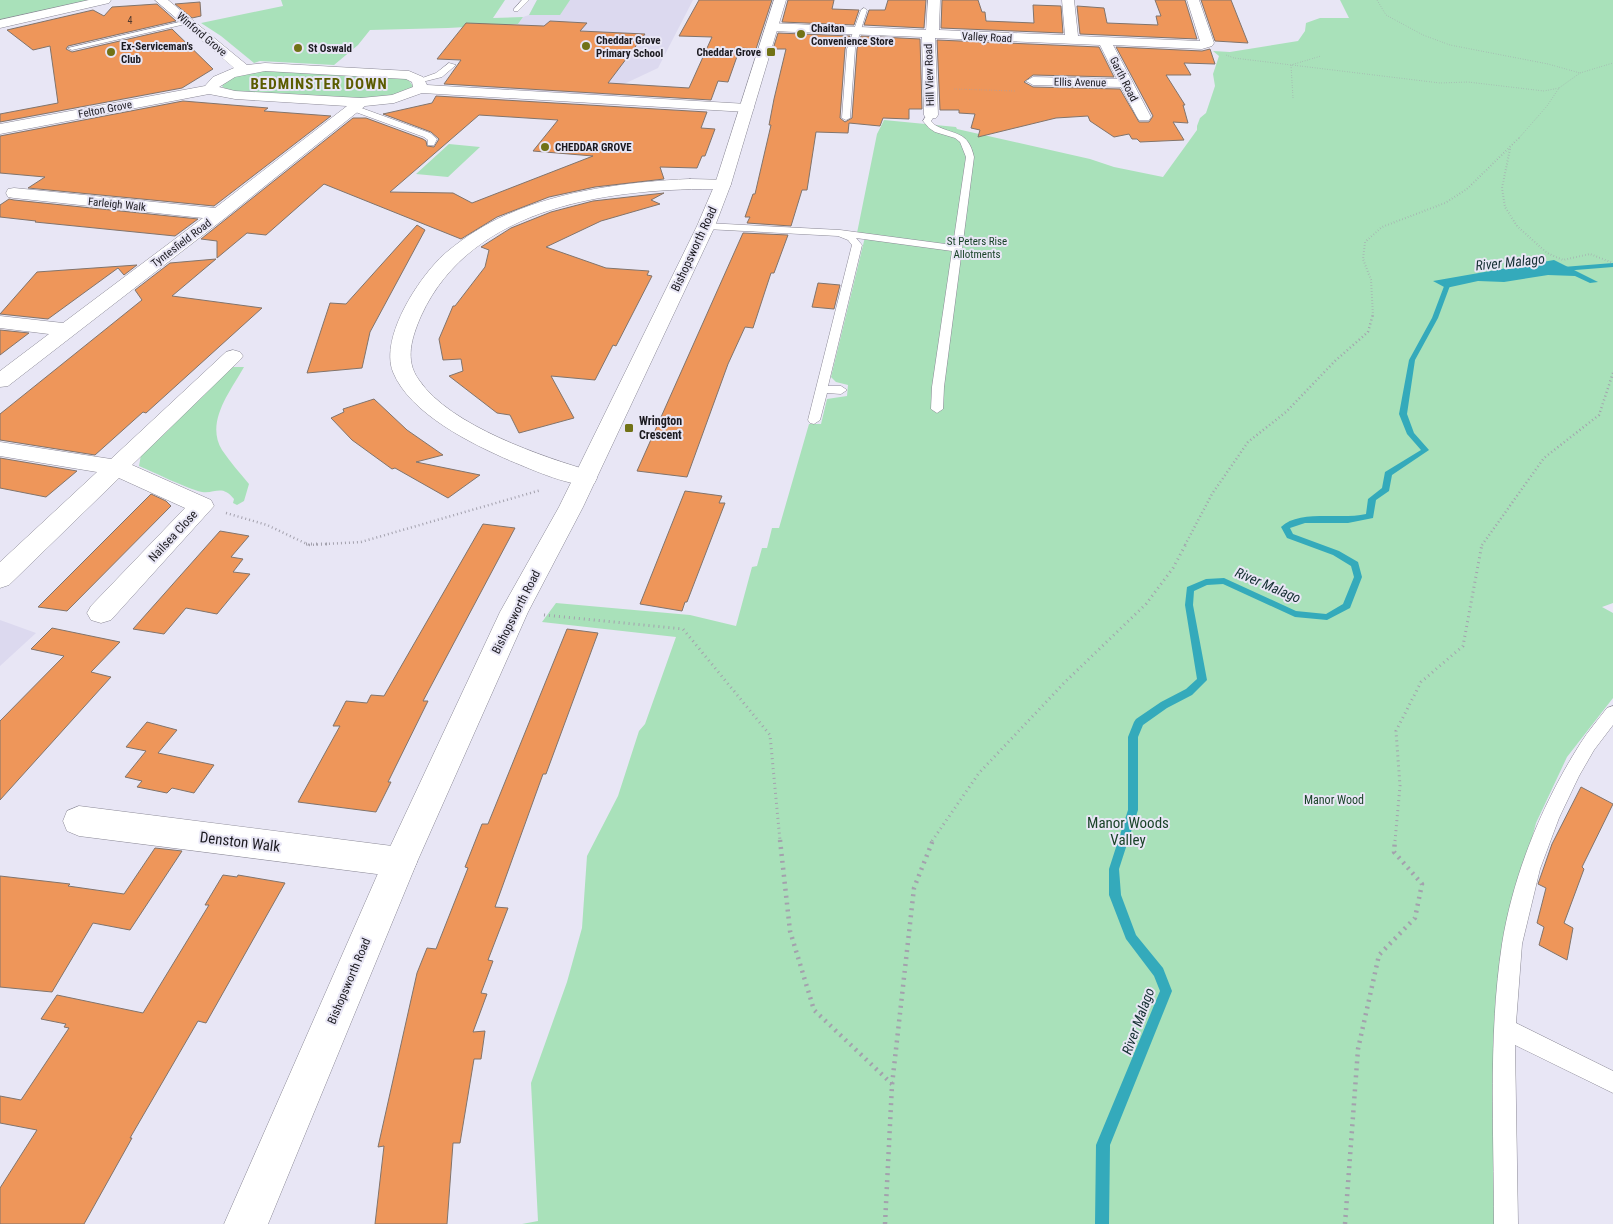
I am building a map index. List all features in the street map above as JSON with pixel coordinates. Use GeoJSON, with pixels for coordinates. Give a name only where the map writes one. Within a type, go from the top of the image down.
{"type":"FeatureCollection","features":[{"type":"Feature","properties":{"kind":"street"},"geometry":{"type":"LineString","coordinates":[[0,24],[105,0]]}},
{"type":"Feature","properties":{"kind":"street","name":"Winford Grove"},"geometry":{"type":"LineString","coordinates":[[161,0],[243,69]]}},
{"type":"Feature","properties":{"kind":"street","name":"Bishopsworth Road"},"geometry":{"type":"LineString","coordinates":[[246,1224],[400,862],[514,612],[585,478],[706,226],[723,184],[748,108],[780,0]]}},
{"type":"Feature","properties":{"kind":"street","name":"Hill View Road"},"geometry":{"type":"LineString","coordinates":[[931,115],[930,34],[934,0]]}},
{"type":"Feature","properties":{"kind":"street"},"geometry":{"type":"LineString","coordinates":[[1068,0],[1072,40]]}},
{"type":"Feature","properties":{"kind":"street"},"geometry":{"type":"LineString","coordinates":[[1193,0],[1207,43],[1202,45]]}},
{"type":"Feature","properties":{"kind":"street","name":"Valley Road"},"geometry":{"type":"LineString","coordinates":[[771,27],[1202,45]]}},
{"type":"Feature","properties":{"kind":"street","name":"Garth Road"},"geometry":{"type":"LineString","coordinates":[[1105,42],[1144,118]]}},
{"type":"Feature","properties":{"kind":"street"},"geometry":{"type":"LineString","coordinates":[[420,85],[409,75],[400,73],[274,67],[243,69],[217,80],[211,89],[219,93],[235,95],[357,105],[394,99],[420,85],[748,108]]}},
{"type":"Feature","properties":{"kind":"street","name":"Ellis Avenue"},"geometry":{"type":"LineString","coordinates":[[1033,81],[1127,83]]}},
{"type":"Feature","properties":{"kind":"street","name":"Felton Grove"},"geometry":{"type":"LineString","coordinates":[[0,129],[211,89]]}},
{"type":"Feature","properties":{"kind":"street","name":"Tyntesfield Road"},"geometry":{"type":"LineString","coordinates":[[0,381],[219,214],[357,105]]}},
{"type":"Feature","properties":{"kind":"street"},"geometry":{"type":"LineString","coordinates":[[585,478],[538,463],[488,443],[460,427],[429,404],[411,386],[402,370],[400,356],[402,335],[423,293],[439,270],[466,246],[500,225],[536,210],[614,191],[665,185],[723,184]]}},
{"type":"Feature","properties":{"kind":"street","name":"Farleigh Walk"},"geometry":{"type":"LineString","coordinates":[[14,193],[219,214]]}},
{"type":"Feature","properties":{"kind":"street"},"geometry":{"type":"LineString","coordinates":[[0,322],[66,330]]}},
{"type":"Feature","properties":{"kind":"street"},"geometry":{"type":"LineString","coordinates":[[0,578],[233,356]]}},
{"type":"Feature","properties":{"kind":"street","name":"Nailsea Close"},"geometry":{"type":"LineString","coordinates":[[0,449],[115,467],[202,506],[101,613]]}},
{"type":"Feature","properties":{"kind":"street","name":"Denston Walk"},"geometry":{"type":"LineString","coordinates":[[79,821],[400,862]]}},
{"type":"Feature","properties":{"kind":"lane"},"geometry":{"type":"LineString","coordinates":[[516,10],[526,0]]}},
{"type":"Feature","properties":{"kind":"lane"},"geometry":{"type":"LineString","coordinates":[[846,118],[851,49],[864,10]]}},
{"type":"Feature","properties":{"kind":"lane"},"geometry":{"type":"LineString","coordinates":[[72,48],[188,22]]}},
{"type":"Feature","properties":{"kind":"lane"},"geometry":{"type":"LineString","coordinates":[[420,85],[452,65]]}},
{"type":"Feature","properties":{"kind":"lane"},"geometry":{"type":"LineString","coordinates":[[357,105],[427,135],[433,139],[431,143]]}},
{"type":"Feature","properties":{"kind":"lane"},"geometry":{"type":"LineString","coordinates":[[931,115],[926,121],[931,127],[955,135],[969,146],[970,157],[938,387],[937,409]]}},
{"type":"Feature","properties":{"kind":"lane"},"geometry":{"type":"LineString","coordinates":[[706,226],[840,233],[957,248]]}},
{"type":"Feature","properties":{"kind":"lane"},"geometry":{"type":"LineString","coordinates":[[814,420],[857,245],[851,238],[840,233]]}},
{"type":"Feature","properties":{"kind":"lane"},"geometry":{"type":"LineString","coordinates":[[822,388],[841,390]]}},
{"type":"Feature","properties":{"kind":"lane"},"geometry":{"type":"LineString","coordinates":[[1506,1224],[1506,1029],[1512,943],[1528,878],[1548,823],[1586,748],[1613,714]]}},
{"type":"Feature","properties":{"kind":"lane"},"geometry":{"type":"LineString","coordinates":[[1506,1029],[1613,1082]]}},
{"type":"Feature","properties":{"kind":"path"},"geometry":{"type":"LineString","coordinates":[[1377,0],[1386,15],[1423,35],[1450,45],[1548,64],[1580,73]]}},
{"type":"Feature","properties":{"kind":"path"},"geometry":{"type":"LineString","coordinates":[[1202,45],[1234,58],[1440,83],[1468,82],[1544,91],[1559,88]]}},
{"type":"Feature","properties":{"kind":"path"},"geometry":{"type":"LineString","coordinates":[[1292,65],[1321,56]]}},
{"type":"Feature","properties":{"kind":"path"},"geometry":{"type":"LineString","coordinates":[[885,1224],[892,1085],[914,888],[934,837],[979,773],[1065,682],[1146,604],[1172,568],[1212,494],[1248,442],[1286,412],[1335,361],[1368,332],[1374,312],[1371,280],[1363,259],[1365,242],[1382,227],[1445,203],[1467,189],[1510,148],[1547,106],[1559,88],[1580,73],[1613,63]]}},
{"type":"Feature","properties":{"kind":"path"},"geometry":{"type":"LineString","coordinates":[[1292,65],[1293,98]]}},
{"type":"Feature","properties":{"kind":"path"},"geometry":{"type":"LineString","coordinates":[[931,88],[1022,92],[1022,85],[1033,81]]}},
{"type":"Feature","properties":{"kind":"path"},"geometry":{"type":"LineString","coordinates":[[1510,148],[1502,188],[1505,207],[1517,226],[1547,253],[1563,260],[1590,254],[1613,263]]}},
{"type":"Feature","properties":{"kind":"path"},"geometry":{"type":"LineString","coordinates":[[1344,1224],[1358,1049],[1379,955],[1416,918],[1422,884],[1394,852],[1400,786],[1396,731],[1421,682],[1464,646],[1482,543],[1544,458],[1599,415],[1613,373]]}},
{"type":"Feature","properties":{"kind":"path"},"geometry":{"type":"LineString","coordinates":[[202,506],[267,525],[309,544],[361,542],[585,478]]}},
{"type":"Feature","properties":{"kind":"path"},"geometry":{"type":"LineString","coordinates":[[514,612],[683,629],[770,735],[776,816],[790,932],[814,1010],[892,1085]]}},
{"type":"Feature","properties":{"kind":"shaded area","name":"Cheddar Grove Primary School"},"geometry":{"type":"Polygon","coordinates":[[[537,0],[693,0],[658,68],[624,84],[617,96],[471,87],[483,75],[523,17],[529,15],[537,0]]]}},
{"type":"Feature","properties":{"kind":"shaded area"},"geometry":{"type":"Polygon","coordinates":[[[0,620],[36,633],[0,666],[0,620]]]}},
{"type":"Feature","properties":{"kind":"green space"},"geometry":{"type":"Polygon","coordinates":[[[0,0],[98,0],[0,22],[0,0]]]}},
{"type":"Feature","properties":{"kind":"green space"},"geometry":{"type":"Polygon","coordinates":[[[281,0],[505,0],[493,18],[523,17],[518,24],[370,30],[358,45],[334,65],[260,61],[254,63],[221,36],[201,23],[283,6],[281,0]]]}},
{"type":"Feature","properties":{"kind":"green space"},"geometry":{"type":"Polygon","coordinates":[[[537,0],[570,0],[560,15],[529,15],[537,0]]]}},
{"type":"Feature","properties":{"kind":"green space","name":"Manor Woods Valley"},"geometry":{"type":"Polygon","coordinates":[[[1340,0],[1613,0],[1613,603],[1602,607],[1613,613],[1613,698],[1567,757],[1536,823],[1500,958],[1498,1224],[522,1224],[538,1221],[531,1083],[567,982],[582,928],[587,856],[618,796],[639,731],[645,724],[676,637],[542,622],[556,603],[690,615],[736,626],[752,567],[757,566],[762,548],[767,548],[772,528],[779,528],[809,424],[821,424],[827,399],[847,396],[848,385],[836,382],[831,377],[865,237],[857,233],[877,134],[884,120],[956,127],[957,129],[1090,159],[1114,167],[1163,177],[1197,130],[1200,118],[1206,113],[1215,86],[1213,74],[1219,56],[1213,51],[1230,52],[1298,41],[1305,31],[1306,23],[1320,18],[1349,18],[1340,0]]]}},
{"type":"Feature","properties":{"kind":"green space"},"geometry":{"type":"Polygon","coordinates":[[[261,69],[407,78],[413,86],[406,93],[372,99],[235,92],[222,86],[227,78],[261,69]]]}},
{"type":"Feature","properties":{"kind":"green space"},"geometry":{"type":"Polygon","coordinates":[[[449,144],[480,147],[448,177],[416,174],[449,144]]]}},
{"type":"Feature","properties":{"kind":"green space"},"geometry":{"type":"Polygon","coordinates":[[[231,367],[244,367],[221,407],[216,429],[217,439],[222,450],[249,484],[244,501],[237,505],[233,503],[234,499],[230,494],[226,492],[202,492],[195,490],[139,466],[141,455],[231,367]]]}},
{"type":"Feature","properties":{"kind":"water"},"geometry":{"type":"Polygon","coordinates":[[[1554,260],[1598,282],[1590,283],[1575,276],[1548,275],[1504,282],[1478,281],[1446,288],[1433,281],[1554,260]]]}},
{"type":"Feature","properties":{"kind":"building"},"geometry":{"type":"Polygon","coordinates":[[[699,0],[772,0],[756,49],[740,48],[728,82],[718,81],[711,100],[444,84],[461,60],[437,59],[466,23],[544,26],[550,21],[587,23],[580,31],[645,34],[608,83],[689,88],[712,37],[679,36],[699,0]]]}},
{"type":"Feature","properties":{"kind":"building"},"geometry":{"type":"Polygon","coordinates":[[[788,0],[834,0],[832,9],[859,10],[854,25],[782,22],[788,0]]]}},
{"type":"Feature","properties":{"kind":"building"},"geometry":{"type":"Polygon","coordinates":[[[888,0],[926,0],[924,28],[864,25],[869,10],[885,10],[888,0]]]}},
{"type":"Feature","properties":{"kind":"building"},"geometry":{"type":"Polygon","coordinates":[[[942,0],[978,0],[982,12],[985,12],[986,21],[1034,23],[1033,5],[1061,6],[1063,33],[941,28],[942,0]]]}},
{"type":"Feature","properties":{"kind":"building"},"geometry":{"type":"Polygon","coordinates":[[[1155,0],[1185,0],[1197,39],[1080,34],[1077,6],[1104,8],[1107,23],[1158,25],[1156,16],[1161,16],[1155,0]]]}},
{"type":"Feature","properties":{"kind":"building"},"geometry":{"type":"Polygon","coordinates":[[[1201,0],[1231,0],[1248,43],[1215,41],[1201,0]]]}},
{"type":"Feature","properties":{"kind":"building"},"geometry":{"type":"Polygon","coordinates":[[[200,2],[201,16],[192,18],[175,4],[200,2]]]}},
{"type":"Feature","properties":{"kind":"building"},"geometry":{"type":"Polygon","coordinates":[[[157,4],[176,21],[68,46],[66,49],[72,52],[172,29],[213,69],[182,88],[0,122],[0,114],[58,103],[50,46],[33,50],[7,30],[93,10],[104,16],[112,7],[157,4]]]}},
{"type":"Feature","properties":{"kind":"building"},"geometry":{"type":"Polygon","coordinates":[[[778,33],[850,36],[845,49],[840,118],[845,122],[852,118],[857,49],[861,36],[920,39],[922,109],[909,109],[909,119],[883,118],[880,126],[849,123],[848,133],[816,132],[807,190],[802,190],[791,226],[747,223],[750,217],[745,217],[753,194],[755,194],[786,49],[773,49],[778,33]]]}},
{"type":"Feature","properties":{"kind":"building"},"geometry":{"type":"Polygon","coordinates":[[[937,40],[1099,47],[1114,77],[1033,75],[1024,82],[1033,87],[1120,89],[1139,122],[1149,122],[1153,116],[1116,47],[1202,51],[1210,49],[1215,64],[1184,63],[1191,75],[1166,75],[1185,105],[1183,105],[1188,123],[1173,122],[1184,140],[1140,142],[1137,139],[1132,139],[1129,134],[1114,137],[1090,121],[1088,116],[1056,118],[978,137],[980,130],[971,128],[975,114],[959,113],[959,110],[940,110],[937,40]]]}},
{"type":"Feature","properties":{"kind":"building"},"geometry":{"type":"Polygon","coordinates":[[[436,96],[707,112],[701,128],[715,129],[705,156],[702,156],[697,168],[660,167],[664,179],[595,187],[549,197],[497,217],[461,239],[324,184],[266,235],[247,233],[217,258],[217,241],[201,239],[353,118],[366,118],[423,139],[426,141],[427,146],[434,147],[439,139],[431,132],[383,114],[432,103],[436,96]],[[479,115],[390,192],[453,193],[472,203],[593,156],[533,151],[558,120],[479,115]]]}},
{"type":"Feature","properties":{"kind":"building"},"geometry":{"type":"Polygon","coordinates":[[[183,101],[268,108],[264,111],[331,116],[214,206],[28,188],[45,177],[0,173],[0,136],[183,101]]]}},
{"type":"Feature","properties":{"kind":"building"},"geometry":{"type":"Polygon","coordinates":[[[664,193],[651,200],[660,204],[601,221],[546,247],[606,268],[649,271],[647,275],[652,276],[616,346],[613,345],[595,380],[551,376],[574,418],[519,433],[510,415],[497,413],[449,376],[463,371],[461,359],[443,360],[439,339],[453,306],[455,306],[485,267],[489,250],[481,247],[511,228],[551,212],[593,201],[664,193]]]}},
{"type":"Feature","properties":{"kind":"building"},"geometry":{"type":"Polygon","coordinates":[[[9,199],[198,219],[175,236],[35,222],[0,217],[0,205],[9,199]]]}},
{"type":"Feature","properties":{"kind":"building"},"geometry":{"type":"Polygon","coordinates":[[[417,225],[425,230],[370,332],[362,368],[307,373],[330,303],[346,304],[417,225]]]}},
{"type":"Feature","properties":{"kind":"building"},"geometry":{"type":"Polygon","coordinates":[[[743,233],[788,235],[774,273],[771,273],[753,328],[745,327],[728,364],[687,477],[637,471],[743,233]]]}},
{"type":"Feature","properties":{"kind":"building"},"geometry":{"type":"Polygon","coordinates":[[[216,259],[172,296],[262,308],[146,413],[143,412],[95,455],[0,440],[0,414],[142,300],[135,290],[170,263],[216,259]]]}},
{"type":"Feature","properties":{"kind":"building"},"geometry":{"type":"Polygon","coordinates":[[[137,265],[124,275],[118,268],[48,319],[0,314],[37,272],[137,265]]]}},
{"type":"Feature","properties":{"kind":"building"},"geometry":{"type":"Polygon","coordinates":[[[818,283],[840,285],[834,309],[812,307],[818,283]]]}},
{"type":"Feature","properties":{"kind":"building"},"geometry":{"type":"Polygon","coordinates":[[[0,330],[29,333],[0,355],[0,330]]]}},
{"type":"Feature","properties":{"kind":"building"},"geometry":{"type":"Polygon","coordinates":[[[374,399],[407,430],[443,455],[416,462],[480,475],[448,498],[395,468],[392,469],[352,440],[331,418],[344,412],[343,409],[374,399]]]}},
{"type":"Feature","properties":{"kind":"building"},"geometry":{"type":"Polygon","coordinates":[[[0,458],[77,471],[46,497],[0,488],[0,458]]]}},
{"type":"Feature","properties":{"kind":"building"},"geometry":{"type":"Polygon","coordinates":[[[685,491],[722,496],[719,503],[725,503],[687,602],[685,602],[682,611],[640,604],[685,491]]]}},
{"type":"Feature","properties":{"kind":"building"},"geometry":{"type":"Polygon","coordinates":[[[151,494],[166,501],[171,506],[67,611],[38,607],[151,494]]]}},
{"type":"Feature","properties":{"kind":"building"},"geometry":{"type":"Polygon","coordinates":[[[483,524],[515,528],[423,701],[428,701],[388,782],[391,782],[376,812],[298,802],[340,726],[333,726],[346,701],[367,703],[371,695],[384,696],[483,524]]]}},
{"type":"Feature","properties":{"kind":"building"},"geometry":{"type":"Polygon","coordinates":[[[220,531],[249,536],[231,557],[243,559],[233,572],[250,574],[217,614],[186,608],[164,634],[133,629],[220,531]]]}},
{"type":"Feature","properties":{"kind":"building"},"geometry":{"type":"Polygon","coordinates":[[[52,628],[120,642],[91,672],[111,677],[0,800],[0,721],[64,656],[31,649],[52,628]]]}},
{"type":"Feature","properties":{"kind":"building"},"geometry":{"type":"Polygon","coordinates":[[[567,629],[598,633],[546,774],[543,774],[495,907],[508,908],[488,960],[493,961],[481,993],[487,994],[473,1032],[485,1031],[481,1059],[474,1059],[460,1143],[453,1143],[447,1224],[375,1224],[384,1146],[378,1147],[417,973],[427,948],[436,949],[468,868],[465,867],[482,824],[488,824],[567,629]]]}},
{"type":"Feature","properties":{"kind":"building"},"geometry":{"type":"Polygon","coordinates":[[[147,722],[177,730],[158,753],[214,765],[194,793],[172,788],[167,793],[137,787],[142,781],[125,777],[146,751],[126,747],[147,722]]]}},
{"type":"Feature","properties":{"kind":"building"},"geometry":{"type":"Polygon","coordinates":[[[1581,787],[1613,804],[1582,867],[1584,869],[1564,923],[1573,928],[1567,960],[1539,945],[1544,927],[1537,923],[1546,888],[1538,884],[1552,844],[1581,787]]]}},
{"type":"Feature","properties":{"kind":"building"},"geometry":{"type":"Polygon","coordinates":[[[155,848],[182,851],[130,930],[93,923],[52,992],[0,987],[0,876],[70,884],[68,886],[124,894],[155,848]]]}},
{"type":"Feature","properties":{"kind":"building"},"geometry":{"type":"Polygon","coordinates":[[[223,875],[237,877],[238,875],[285,883],[206,1023],[198,1021],[130,1138],[132,1138],[84,1224],[0,1224],[0,1188],[37,1130],[0,1123],[0,1096],[21,1100],[69,1028],[64,1027],[66,1024],[41,1019],[57,995],[143,1013],[209,905],[205,905],[223,875]]]}},
{"type":"Feature","properties":{"kind":"waterway","name":"River Malago"},"geometry":{"type":"LineString","coordinates":[[1563,269],[1613,265]]}},
{"type":"Feature","properties":{"kind":"waterway","name":"River Malago"},"geometry":{"type":"LineString","coordinates":[[1102,1224],[1103,1145],[1166,991],[1159,972],[1132,939],[1115,895],[1114,869],[1133,810],[1133,737],[1139,722],[1164,705],[1189,692],[1202,680],[1189,605],[1190,589],[1206,582],[1224,581],[1295,614],[1327,617],[1347,606],[1358,577],[1355,564],[1336,553],[1290,536],[1285,527],[1305,520],[1348,520],[1370,516],[1372,499],[1386,489],[1388,474],[1425,450],[1411,434],[1403,414],[1412,360],[1435,318],[1449,281],[1453,281]]}},
{"type":"Feature","properties":{"kind":"place","name":"Chaitan Convenience Store"},"geometry":{"type":"Point","coordinates":[801,34]}},
{"type":"Feature","properties":{"kind":"place","name":"Cheddar Grove Primary School"},"geometry":{"type":"Point","coordinates":[586,46]}},
{"type":"Feature","properties":{"kind":"place","name":"St Oswald"},"geometry":{"type":"Point","coordinates":[298,48]}},
{"type":"Feature","properties":{"kind":"place","name":"Ex-Serviceman's Club"},"geometry":{"type":"Point","coordinates":[111,52]}},
{"type":"Feature","properties":{"kind":"place","name":"Cheddar Grove"},"geometry":{"type":"Point","coordinates":[771,52]}},
{"type":"Feature","properties":{"kind":"place","name":"CHEDDAR GROVE"},"geometry":{"type":"Point","coordinates":[545,147]}},
{"type":"Feature","properties":{"kind":"place","name":"Wrington Crescent"},"geometry":{"type":"Point","coordinates":[629,428]}},
{"type":"Feature","properties":{"kind":"district","name":"BEDMINSTER DOWN"},"geometry":{"type":"Point","coordinates":[319,84]}},
{"type":"Feature","properties":{"kind":"park label","name":"St Peters Rise Allotments"},"geometry":{"type":"Point","coordinates":[977,247]}},
{"type":"Feature","properties":{"kind":"park label","name":"Manor Wood"},"geometry":{"type":"Point","coordinates":[1334,800]}}]}
